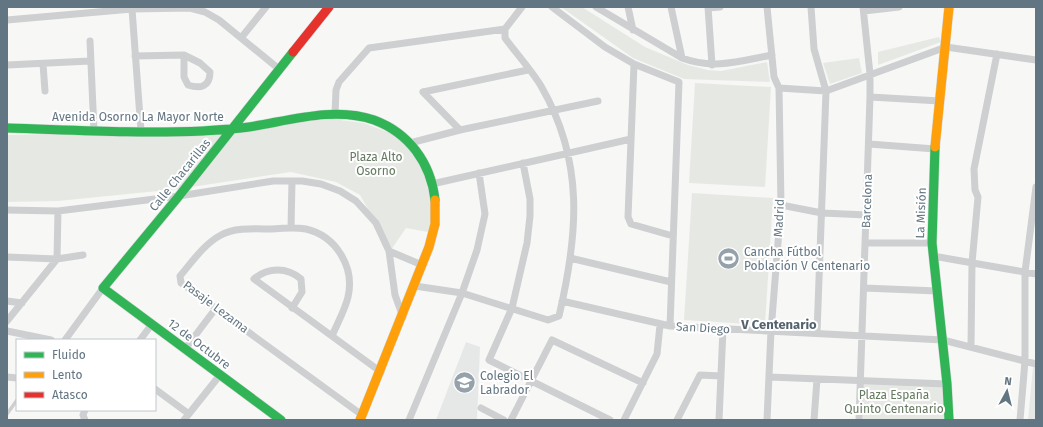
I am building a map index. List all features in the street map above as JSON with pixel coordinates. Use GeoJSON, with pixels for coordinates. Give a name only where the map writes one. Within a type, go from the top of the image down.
{"type":"FeatureCollection","features":[{"type":"Feature","properties":{"kind":"street"},"geometry":{"type":"LineString","coordinates":[[7,20],[132,9],[182,7],[198,10],[219,20],[280,69]]}},
{"type":"Feature","properties":{"kind":"street"},"geometry":{"type":"LineString","coordinates":[[241,38],[266,7]]}},
{"type":"Feature","properties":{"kind":"street","name":"Calle Chacarillas"},"geometry":{"type":"LineString","coordinates":[[66,339],[103,288],[179,196],[329,7]]}},
{"type":"Feature","properties":{"kind":"street"},"geometry":{"type":"LineString","coordinates":[[336,114],[336,90],[339,82],[366,50],[372,47],[504,29],[522,7]]}},
{"type":"Feature","properties":{"kind":"street"},"geometry":{"type":"LineString","coordinates":[[552,7],[605,47],[634,64],[679,82],[670,326]]}},
{"type":"Feature","properties":{"kind":"street"},"geometry":{"type":"LineString","coordinates":[[596,7],[682,58],[697,64],[712,65],[772,55],[767,7]]}},
{"type":"Feature","properties":{"kind":"street"},"geometry":{"type":"LineString","coordinates":[[628,7],[633,30]]}},
{"type":"Feature","properties":{"kind":"street"},"geometry":{"type":"LineString","coordinates":[[671,7],[682,58]]}},
{"type":"Feature","properties":{"kind":"street"},"geometry":{"type":"LineString","coordinates":[[712,65],[708,8],[720,7]]}},
{"type":"Feature","properties":{"kind":"street"},"geometry":{"type":"LineString","coordinates":[[811,7],[814,49],[826,91],[817,334]]}},
{"type":"Feature","properties":{"kind":"street"},"geometry":{"type":"LineString","coordinates":[[863,9],[899,7]]}},
{"type":"Feature","properties":{"kind":"street","name":"La Misión"},"geometry":{"type":"LineString","coordinates":[[949,7],[935,149],[932,243],[943,340],[949,420]]}},
{"type":"Feature","properties":{"kind":"street"},"geometry":{"type":"LineString","coordinates":[[132,9],[141,131]]}},
{"type":"Feature","properties":{"kind":"street","name":"Barcelona"},"geometry":{"type":"LineString","coordinates":[[859,420],[870,97],[870,74],[863,9]]}},
{"type":"Feature","properties":{"kind":"street"},"geometry":{"type":"LineString","coordinates":[[415,286],[462,293],[548,320],[558,316],[570,258],[575,210],[574,181],[569,153],[554,111],[540,85],[505,38],[504,29]]}},
{"type":"Feature","properties":{"kind":"street"},"geometry":{"type":"LineString","coordinates":[[90,41],[94,131]]}},
{"type":"Feature","properties":{"kind":"street"},"geometry":{"type":"LineString","coordinates":[[779,88],[826,91],[946,47],[1036,60]]}},
{"type":"Feature","properties":{"kind":"street"},"geometry":{"type":"LineString","coordinates":[[971,347],[972,263],[978,197],[975,190],[974,169],[997,54]]}},
{"type":"Feature","properties":{"kind":"street"},"geometry":{"type":"LineString","coordinates":[[135,56],[184,55],[200,62],[210,72],[210,80],[206,85],[196,88],[188,85],[184,77],[184,55]]}},
{"type":"Feature","properties":{"kind":"street","name":"Madrid"},"geometry":{"type":"LineString","coordinates":[[767,420],[771,331],[780,205],[779,88],[774,77],[772,55]]}},
{"type":"Feature","properties":{"kind":"street"},"geometry":{"type":"LineString","coordinates":[[7,65],[90,61]]}},
{"type":"Feature","properties":{"kind":"street"},"geometry":{"type":"LineString","coordinates":[[43,64],[45,91]]}},
{"type":"Feature","properties":{"kind":"street"},"geometry":{"type":"LineString","coordinates":[[634,64],[628,217],[631,224],[673,236]]}},
{"type":"Feature","properties":{"kind":"street"},"geometry":{"type":"LineString","coordinates":[[460,130],[423,92],[528,70]]}},
{"type":"Feature","properties":{"kind":"street"},"geometry":{"type":"LineString","coordinates":[[870,97],[940,100]]}},
{"type":"Feature","properties":{"kind":"street"},"geometry":{"type":"LineString","coordinates":[[410,144],[460,130],[598,101]]}},
{"type":"Feature","properties":{"kind":"street","name":"Avenida Osorno La Mayor Norte"},"geometry":{"type":"LineString","coordinates":[[7,128],[94,131],[232,129],[336,114],[374,120],[391,128],[410,144],[426,164],[432,184],[435,204],[435,224],[430,246],[415,286],[360,418]]}},
{"type":"Feature","properties":{"kind":"street"},"geometry":{"type":"LineString","coordinates":[[432,184],[631,138]]}},
{"type":"Feature","properties":{"kind":"street"},"geometry":{"type":"LineString","coordinates":[[869,144],[935,149]]}},
{"type":"Feature","properties":{"kind":"street"},"geometry":{"type":"LineString","coordinates":[[523,163],[530,199],[527,243],[512,308],[489,360],[610,420]]}},
{"type":"Feature","properties":{"kind":"street"},"geometry":{"type":"LineString","coordinates":[[409,420],[462,293],[477,250],[485,214],[479,173]]}},
{"type":"Feature","properties":{"kind":"street"},"geometry":{"type":"LineString","coordinates":[[7,210],[58,211],[179,196],[273,181],[312,182],[326,185],[340,191],[356,201],[376,223],[389,251],[394,295],[403,317]]}},
{"type":"Feature","properties":{"kind":"street"},"geometry":{"type":"LineString","coordinates":[[291,228],[292,181]]}},
{"type":"Feature","properties":{"kind":"street"},"geometry":{"type":"LineString","coordinates":[[1020,420],[1025,361],[1025,272],[1036,187]]}},
{"type":"Feature","properties":{"kind":"street"},"geometry":{"type":"LineString","coordinates":[[780,205],[822,213],[867,215]]}},
{"type":"Feature","properties":{"kind":"street"},"geometry":{"type":"LineString","coordinates":[[7,321],[57,259],[58,211]]}},
{"type":"Feature","properties":{"kind":"street","name":"Pasaje Lezama"},"geometry":{"type":"LineString","coordinates":[[332,336],[348,296],[350,281],[347,266],[336,246],[323,236],[307,229],[291,228],[244,230],[222,234],[208,244],[180,276],[179,280],[181,283],[360,418]]}},
{"type":"Feature","properties":{"kind":"street"},"geometry":{"type":"LineString","coordinates":[[866,243],[932,243]]}},
{"type":"Feature","properties":{"kind":"street"},"geometry":{"type":"LineString","coordinates":[[389,251],[422,265]]}},
{"type":"Feature","properties":{"kind":"street"},"geometry":{"type":"LineString","coordinates":[[7,257],[57,259],[83,256]]}},
{"type":"Feature","properties":{"kind":"street"},"geometry":{"type":"LineString","coordinates":[[933,256],[1036,274]]}},
{"type":"Feature","properties":{"kind":"street"},"geometry":{"type":"LineString","coordinates":[[570,258],[671,282]]}},
{"type":"Feature","properties":{"kind":"street"},"geometry":{"type":"LineString","coordinates":[[292,308],[302,292],[301,279],[292,271],[271,270],[260,274],[254,279],[292,308],[380,372]]}},
{"type":"Feature","properties":{"kind":"street","name":"12 de Octubre"},"geometry":{"type":"LineString","coordinates":[[103,288],[281,420]]}},
{"type":"Feature","properties":{"kind":"street"},"geometry":{"type":"LineString","coordinates":[[864,288],[937,292]]}},
{"type":"Feature","properties":{"kind":"street"},"geometry":{"type":"LineString","coordinates":[[7,301],[22,303]]}},
{"type":"Feature","properties":{"kind":"street","name":"San Diego"},"geometry":{"type":"LineString","coordinates":[[562,301],[660,325],[943,340],[1036,364]]}},
{"type":"Feature","properties":{"kind":"street"},"geometry":{"type":"LineString","coordinates":[[185,349],[216,308]]}},
{"type":"Feature","properties":{"kind":"street"},"geometry":{"type":"LineString","coordinates":[[141,339],[152,324]]}},
{"type":"Feature","properties":{"kind":"street"},"geometry":{"type":"LineString","coordinates":[[624,420],[657,354],[660,325]]}},
{"type":"Feature","properties":{"kind":"street"},"geometry":{"type":"LineString","coordinates":[[719,420],[723,329]]}},
{"type":"Feature","properties":{"kind":"street"},"geometry":{"type":"LineString","coordinates":[[7,332],[46,339]]}},
{"type":"Feature","properties":{"kind":"street"},"geometry":{"type":"LineString","coordinates":[[511,420],[552,340],[643,382]]}},
{"type":"Feature","properties":{"kind":"street"},"geometry":{"type":"LineString","coordinates":[[156,391],[186,417],[220,375]]}},
{"type":"Feature","properties":{"kind":"street"},"geometry":{"type":"LineString","coordinates":[[677,420],[700,375],[721,376]]}},
{"type":"Feature","properties":{"kind":"street"},"geometry":{"type":"LineString","coordinates":[[769,377],[947,384]]}},
{"type":"Feature","properties":{"kind":"street"},"geometry":{"type":"LineString","coordinates":[[814,420],[817,379]]}},
{"type":"Feature","properties":{"kind":"street"},"geometry":{"type":"LineString","coordinates":[[481,408],[504,420]]}},
{"type":"Feature","properties":{"kind":"lane"},"geometry":{"type":"LineString","coordinates":[[7,414],[16,401]]}},
{"type":"Feature","properties":{"kind":"shaded area","name":"Colegio El Labrador"},"geometry":{"type":"Polygon","coordinates":[[[466,342],[480,347],[477,420],[436,420],[466,342]]]}},
{"type":"Feature","properties":{"kind":"shaded area"},"geometry":{"type":"Polygon","coordinates":[[[1033,367],[1036,368],[1036,420],[1028,420],[1033,367]]]}},
{"type":"Feature","properties":{"kind":"green space"},"geometry":{"type":"Polygon","coordinates":[[[561,7],[582,7],[645,47],[688,65],[708,70],[721,71],[767,62],[770,82],[684,79],[633,58],[561,7]]]}},
{"type":"Feature","properties":{"kind":"green space"},"geometry":{"type":"Polygon","coordinates":[[[939,37],[941,42],[878,65],[878,52],[939,37]]]}},
{"type":"Feature","properties":{"kind":"green space"},"geometry":{"type":"Polygon","coordinates":[[[859,58],[862,73],[830,84],[823,63],[859,58]]]}},
{"type":"Feature","properties":{"kind":"green space"},"geometry":{"type":"Polygon","coordinates":[[[695,83],[771,87],[765,187],[689,183],[695,83]]]}},
{"type":"Feature","properties":{"kind":"green space","name":"Plaza Alto Osorno"},"geometry":{"type":"Polygon","coordinates":[[[332,119],[364,123],[398,136],[422,166],[431,198],[431,220],[428,232],[406,228],[391,250],[360,195],[336,182],[291,172],[178,189],[58,201],[7,202],[7,135],[90,133],[332,119]]]}},
{"type":"Feature","properties":{"kind":"green space","name":"Cancha Fútbol Población V Centenario"},"geometry":{"type":"Polygon","coordinates":[[[692,193],[773,198],[765,325],[684,320],[692,193]]]}},
{"type":"Feature","properties":{"kind":"green space","name":"Plaza España Quinto Centenario"},"geometry":{"type":"Polygon","coordinates":[[[863,382],[944,386],[944,420],[863,420],[863,382]]]}},
{"type":"Feature","properties":{"kind":"traffic: fast"},"geometry":{"type":"LineString","coordinates":[[281,420],[103,288],[179,196],[293,52]]}},
{"type":"Feature","properties":{"kind":"traffic: fast"},"geometry":{"type":"LineString","coordinates":[[7,128],[179,132],[249,127],[295,118],[327,114],[359,116],[374,120],[387,126],[408,141],[416,151],[429,174],[435,200]]}},
{"type":"Feature","properties":{"kind":"traffic: fast"},"geometry":{"type":"LineString","coordinates":[[935,147],[932,243],[947,384],[949,420]]}},
{"type":"Feature","properties":{"kind":"traffic: slow"},"geometry":{"type":"LineString","coordinates":[[935,147],[949,7]]}},
{"type":"Feature","properties":{"kind":"traffic: slow"},"geometry":{"type":"LineString","coordinates":[[360,420],[429,247],[435,224],[435,200]]}},
{"type":"Feature","properties":{"kind":"traffic: jam"},"geometry":{"type":"LineString","coordinates":[[293,52],[329,7]]}},
{"type":"Feature","properties":{"kind":"place","name":"Cancha Fútbol Población V Centenario"},"geometry":{"type":"Point","coordinates":[728,259]}},
{"type":"Feature","properties":{"kind":"place","name":"Colegio El Labrador"},"geometry":{"type":"Point","coordinates":[464,383]}},
{"type":"Feature","properties":{"kind":"district","name":"V Centenario"},"geometry":{"type":"Point","coordinates":[779,324]}}]}
